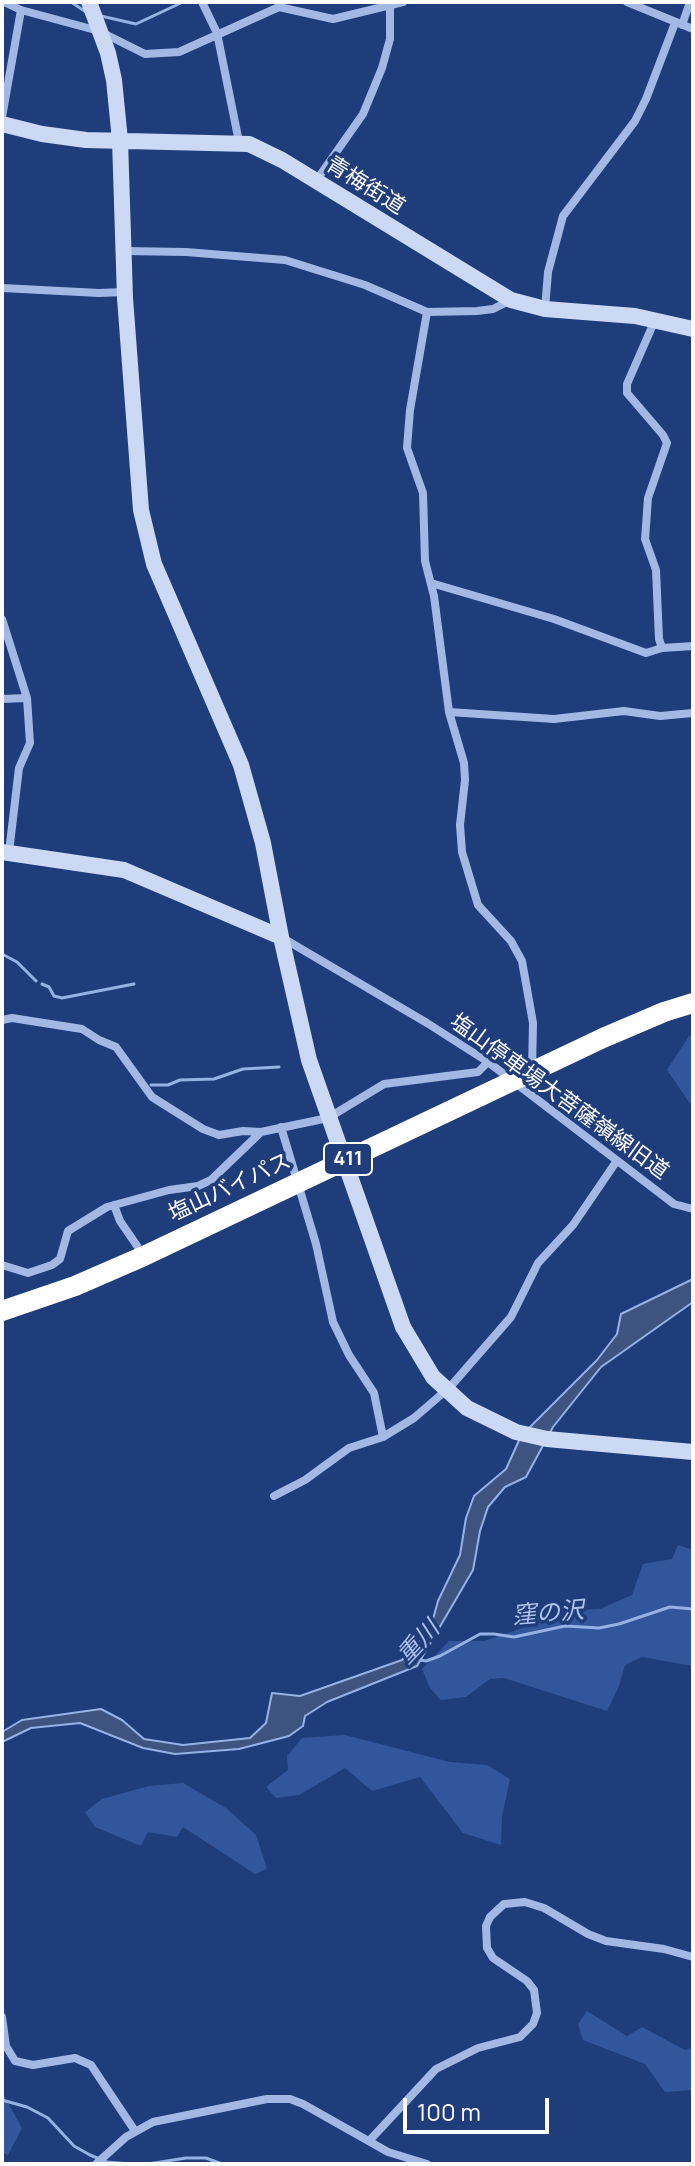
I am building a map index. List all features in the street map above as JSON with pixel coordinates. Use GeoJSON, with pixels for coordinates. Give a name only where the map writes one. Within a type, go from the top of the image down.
{"type":"FeatureCollection","features":[{"type":"Feature","properties":{"kind":"highway","name":"塩山バイパス"},"geometry":{"type":"LineString","coordinates":[[2,1311],[75,1286],[144,1256],[523,1076],[639,1023],[693,1003]]}},
{"type":"Feature","properties":{"kind":"street"},"geometry":{"type":"LineString","coordinates":[[4,2],[21,10],[99,31],[145,54],[179,52],[279,7],[287,6],[333,19],[403,2]]}},
{"type":"Feature","properties":{"kind":"street"},"geometry":{"type":"LineString","coordinates":[[89,2],[114,80],[141,510],[154,564],[241,765],[263,843],[309,1060],[403,1327],[433,1377],[467,1408],[516,1432],[547,1439],[693,1452]]}},
{"type":"Feature","properties":{"kind":"street"},"geometry":{"type":"LineString","coordinates":[[627,2],[693,29]]}},
{"type":"Feature","properties":{"kind":"street"},"geometry":{"type":"LineString","coordinates":[[545,309],[548,272],[563,216],[635,121],[690,2]]}},
{"type":"Feature","properties":{"kind":"street"},"geometry":{"type":"LineString","coordinates":[[203,3],[217,33],[239,142]]}},
{"type":"Feature","properties":{"kind":"street"},"geometry":{"type":"LineString","coordinates":[[316,181],[363,114],[390,39],[390,7]]}},
{"type":"Feature","properties":{"kind":"street"},"geometry":{"type":"LineString","coordinates":[[2,117],[21,10]]}},
{"type":"Feature","properties":{"kind":"street","name":"青梅街道"},"geometry":{"type":"LineString","coordinates":[[2,124],[86,140],[239,142],[260,148],[511,300],[545,309],[655,320],[693,329]]}},
{"type":"Feature","properties":{"kind":"street"},"geometry":{"type":"LineString","coordinates":[[123,251],[186,252],[285,260],[365,285],[427,312],[485,310],[511,300]]}},
{"type":"Feature","properties":{"kind":"street"},"geometry":{"type":"LineString","coordinates":[[2,288],[125,292]]}},
{"type":"Feature","properties":{"kind":"street"},"geometry":{"type":"LineString","coordinates":[[427,312],[410,410],[407,448],[423,493],[425,561],[431,583],[449,712],[464,763],[460,825],[462,852],[478,905],[511,941],[522,961],[533,1023],[523,1076]]}},
{"type":"Feature","properties":{"kind":"street"},"geometry":{"type":"LineString","coordinates":[[655,320],[627,384],[627,393],[667,443],[648,498],[645,539],[656,570],[662,648]]}},
{"type":"Feature","properties":{"kind":"street"},"geometry":{"type":"LineString","coordinates":[[431,583],[554,619],[646,653],[662,648],[693,646]]}},
{"type":"Feature","properties":{"kind":"street"},"geometry":{"type":"LineString","coordinates":[[2,619],[27,698],[30,743],[19,768],[5,853],[124,870],[281,937]]}},
{"type":"Feature","properties":{"kind":"street"},"geometry":{"type":"LineString","coordinates":[[2,699],[27,698]]}},
{"type":"Feature","properties":{"kind":"street"},"geometry":{"type":"LineString","coordinates":[[449,712],[554,719],[624,711],[660,716],[693,713]]}},
{"type":"Feature","properties":{"kind":"street","name":"塩山停車場大菩薩嶺線旧道"},"geometry":{"type":"LineString","coordinates":[[281,937],[488,1062],[523,1076],[616,1162],[674,1204],[693,1209]]}},
{"type":"Feature","properties":{"kind":"street"},"geometry":{"type":"LineString","coordinates":[[2,1020],[12,1018],[82,1029],[116,1047],[152,1097],[203,1129],[219,1135],[261,1132],[328,1118],[384,1084],[478,1072],[488,1062]]}},
{"type":"Feature","properties":{"kind":"street"},"geometry":{"type":"LineString","coordinates":[[281,1127],[316,1244],[333,1322],[349,1355],[374,1393],[383,1437]]}},
{"type":"Feature","properties":{"kind":"street"},"geometry":{"type":"LineString","coordinates":[[2,1265],[28,1273],[52,1265],[60,1259],[68,1231],[114,1205],[169,1190],[198,1186],[211,1180],[261,1132]]}},
{"type":"Feature","properties":{"kind":"street"},"geometry":{"type":"LineString","coordinates":[[274,1496],[305,1480],[349,1448],[383,1437],[414,1418],[450,1387],[511,1317],[538,1263],[573,1225],[616,1162]]}},
{"type":"Feature","properties":{"kind":"street"},"geometry":{"type":"LineString","coordinates":[[114,1205],[120,1221],[144,1256]]}},
{"type":"Feature","properties":{"kind":"street"},"geometry":{"type":"LineString","coordinates":[[370,2140],[436,2069],[478,2048],[520,2037],[533,2024],[537,2013],[534,1990],[527,1981],[493,1958],[487,1948],[486,1926],[504,1904],[525,1902],[544,1908],[606,1941],[664,1949],[693,1957]]}},
{"type":"Feature","properties":{"kind":"street"},"geometry":{"type":"LineString","coordinates":[[2,2017],[6,2046],[15,2061],[33,2065],[75,2058],[91,2065],[135,2131]]}},
{"type":"Feature","properties":{"kind":"street"},"geometry":{"type":"LineString","coordinates":[[96,2164],[135,2131],[169,2117],[267,2099],[290,2099],[319,2110],[388,2152],[427,2164]]}},
{"type":"Feature","properties":{"kind":"shaded area"},"geometry":{"type":"Polygon","coordinates":[[[693,1034],[693,1108],[667,1070],[693,1034]]]}},
{"type":"Feature","properties":{"kind":"shaded area"},"geometry":{"type":"Polygon","coordinates":[[[678,1545],[693,1550],[693,1666],[642,1657],[625,1665],[607,1711],[504,1678],[490,1679],[466,1697],[441,1700],[430,1688],[422,1669],[449,1641],[484,1641],[538,1623],[562,1611],[600,1609],[632,1595],[643,1564],[672,1559],[678,1545]]]}},
{"type":"Feature","properties":{"kind":"shaded area"},"geometry":{"type":"Polygon","coordinates":[[[345,1735],[450,1762],[487,1765],[510,1779],[502,1816],[501,1845],[463,1833],[420,1777],[372,1791],[345,1768],[299,1795],[276,1798],[266,1787],[288,1770],[287,1756],[302,1738],[345,1735]]]}},
{"type":"Feature","properties":{"kind":"shaded area"},"geometry":{"type":"Polygon","coordinates":[[[183,1783],[226,1808],[256,1835],[267,1869],[255,1874],[183,1827],[177,1837],[148,1832],[141,1846],[95,1827],[85,1812],[102,1799],[149,1786],[183,1783]]]}},
{"type":"Feature","properties":{"kind":"shaded area"},"geometry":{"type":"Polygon","coordinates":[[[587,2011],[627,2036],[642,2027],[685,2050],[693,2047],[693,2090],[665,2092],[645,2064],[583,2040],[578,2024],[587,2011]]]}},
{"type":"Feature","properties":{"kind":"shaded area"},"geometry":{"type":"Polygon","coordinates":[[[2,2092],[22,2128],[8,2155],[2,2152],[2,2092]]]}},
{"type":"Feature","properties":{"kind":"water","name":"重川"},"geometry":{"type":"Polygon","coordinates":[[[693,1279],[693,1302],[601,1367],[553,1427],[526,1477],[505,1487],[488,1507],[473,1570],[417,1666],[327,1702],[305,1716],[303,1726],[289,1736],[239,1749],[175,1754],[143,1748],[80,1723],[31,1728],[2,1742],[2,1732],[22,1720],[101,1709],[122,1720],[144,1739],[183,1745],[250,1738],[266,1723],[272,1693],[300,1696],[402,1660],[430,1630],[438,1601],[460,1555],[466,1518],[474,1496],[506,1469],[521,1436],[597,1360],[617,1334],[621,1314],[693,1279]]]}},
{"type":"Feature","properties":{"kind":"waterway"},"geometry":{"type":"LineString","coordinates":[[71,2],[86,12]]}},
{"type":"Feature","properties":{"kind":"waterway"},"geometry":{"type":"LineString","coordinates":[[101,16],[136,24],[183,2]]}},
{"type":"Feature","properties":{"kind":"waterway"},"geometry":{"type":"LineString","coordinates":[[2,954],[17,962],[36,981]]}},
{"type":"Feature","properties":{"kind":"waterway"},"geometry":{"type":"LineString","coordinates":[[42,984],[49,987],[54,996],[62,998],[134,984]]}},
{"type":"Feature","properties":{"kind":"waterway"},"geometry":{"type":"LineString","coordinates":[[151,1085],[214,1079],[243,1069],[279,1067]]}},
{"type":"Feature","properties":{"kind":"waterway","name":"窪の沢"},"geometry":{"type":"LineString","coordinates":[[420,1660],[440,1656],[480,1634],[514,1637],[565,1626],[599,1628],[670,1607],[693,1609]]}},
{"type":"Feature","properties":{"kind":"waterway"},"geometry":{"type":"LineString","coordinates":[[2,2100],[27,2107],[48,2118],[74,2146],[90,2155],[107,2162],[130,2164]]}},
{"type":"Feature","properties":{"kind":"waterway"},"geometry":{"type":"LineString","coordinates":[[148,2164],[186,2158],[206,2158],[222,2164]]}}]}
